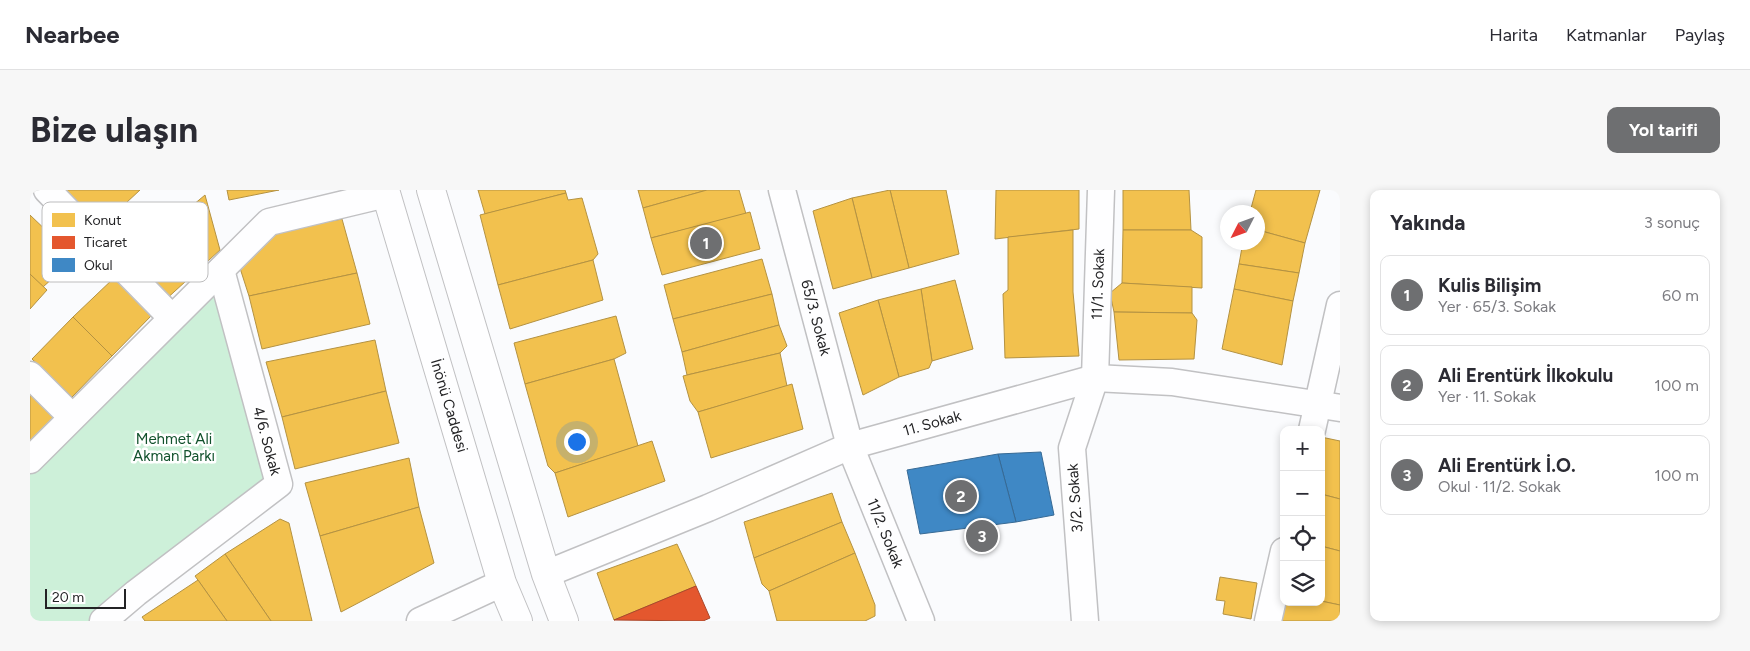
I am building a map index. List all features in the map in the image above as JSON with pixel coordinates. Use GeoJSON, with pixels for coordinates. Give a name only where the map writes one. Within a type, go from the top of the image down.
{"type":"FeatureCollection","features":[{"type":"Feature","properties":{"kind":"main road"},"geometry":{"type":"LineString","coordinates":[[432,190],[546,574],[564,621]]}},
{"type":"Feature","properties":{"kind":"main road","name":"İnönü Caddesi"},"geometry":{"type":"LineString","coordinates":[[386,192],[502,583],[518,621]]}},
{"type":"Feature","properties":{"kind":"street"},"geometry":{"type":"LineString","coordinates":[[47,190],[59,202]]}},
{"type":"Feature","properties":{"kind":"street","name":"11/1. Sokak"},"geometry":{"type":"LineString","coordinates":[[1095,378],[1101,190]]}},
{"type":"Feature","properties":{"kind":"street","name":"65/3. Sokak"},"geometry":{"type":"LineString","coordinates":[[787,191],[850,446]]}},
{"type":"Feature","properties":{"kind":"street"},"geometry":{"type":"LineString","coordinates":[[30,460],[269,222],[386,192]]}},
{"type":"Feature","properties":{"kind":"street","name":"4/6. Sokak"},"geometry":{"type":"LineString","coordinates":[[102,621],[279,484],[221,270]]}},
{"type":"Feature","properties":{"kind":"street"},"geometry":{"type":"LineString","coordinates":[[137,282],[172,318]]}},
{"type":"Feature","properties":{"kind":"street"},"geometry":{"type":"LineString","coordinates":[[1323,414],[1340,305]]}},
{"type":"Feature","properties":{"kind":"street"},"geometry":{"type":"LineString","coordinates":[[30,375],[72,417]]}},
{"type":"Feature","properties":{"kind":"street","name":"11. Sokak"},"geometry":{"type":"LineString","coordinates":[[546,574],[708,508],[850,446],[1095,378],[1172,382],[1323,414]]}},
{"type":"Feature","properties":{"kind":"street","name":"3/2. Sokak"},"geometry":{"type":"LineString","coordinates":[[1085,621],[1072,448],[1095,378]]}},
{"type":"Feature","properties":{"kind":"street","name":"11/2. Sokak"},"geometry":{"type":"LineString","coordinates":[[850,446],[921,621]]}},
{"type":"Feature","properties":{"kind":"street"},"geometry":{"type":"LineString","coordinates":[[1268,621],[1282,561]]}},
{"type":"Feature","properties":{"kind":"street"},"geometry":{"type":"LineString","coordinates":[[420,621],[502,583]]}},
{"type":"Feature","properties":{"kind":"green space","name":"Mehmet Ali Akman Parkı"},"geometry":{"type":"Polygon","coordinates":[[[221,270],[279,484],[103,621],[30,621],[30,461],[221,270]]]}},
{"type":"Feature","properties":{"kind":"building: Konut"},"geometry":{"type":"Polygon","coordinates":[[[58,190],[140,190],[127,202],[70,202],[58,190]]]}},
{"type":"Feature","properties":{"kind":"building: Konut"},"geometry":{"type":"Polygon","coordinates":[[[227,190],[279,190],[229,200],[227,190]]]}},
{"type":"Feature","properties":{"kind":"building: Konut"},"geometry":{"type":"Polygon","coordinates":[[[478,190],[565,190],[566,193],[485,214],[478,190]]]}},
{"type":"Feature","properties":{"kind":"building: Konut"},"geometry":{"type":"Polygon","coordinates":[[[638,190],[707,190],[643,208],[638,190]]]}},
{"type":"Feature","properties":{"kind":"building: Konut"},"geometry":{"type":"Polygon","coordinates":[[[707,190],[739,190],[746,214],[651,238],[643,208],[707,190]]]}},
{"type":"Feature","properties":{"kind":"building: Konut"},"geometry":{"type":"Polygon","coordinates":[[[890,190],[946,190],[959,254],[909,268],[890,190]]]}},
{"type":"Feature","properties":{"kind":"building: Konut"},"geometry":{"type":"Polygon","coordinates":[[[890,190],[909,268],[872,278],[852,198],[890,190]]]}},
{"type":"Feature","properties":{"kind":"building: Konut"},"geometry":{"type":"Polygon","coordinates":[[[996,190],[1079,190],[1079,229],[995,239],[996,190]]]}},
{"type":"Feature","properties":{"kind":"building: Konut"},"geometry":{"type":"Polygon","coordinates":[[[1123,190],[1189,190],[1191,230],[1123,230],[1123,190]]]}},
{"type":"Feature","properties":{"kind":"building: Konut"},"geometry":{"type":"Polygon","coordinates":[[[1256,190],[1320,190],[1305,243],[1265,232],[1265,205],[1252,205],[1256,190]]]}},
{"type":"Feature","properties":{"kind":"building: Konut"},"geometry":{"type":"Polygon","coordinates":[[[566,193],[568,200],[582,198],[598,254],[593,260],[498,285],[480,215],[566,193]]]}},
{"type":"Feature","properties":{"kind":"building: Konut"},"geometry":{"type":"Polygon","coordinates":[[[205,195],[207,202],[197,202],[205,195]]]}},
{"type":"Feature","properties":{"kind":"building: Konut"},"geometry":{"type":"Polygon","coordinates":[[[852,198],[872,278],[833,289],[813,211],[852,198]]]}},
{"type":"Feature","properties":{"kind":"building: Konut"},"geometry":{"type":"Polygon","coordinates":[[[208,206],[220,250],[208,261],[208,206]]]}},
{"type":"Feature","properties":{"kind":"building: Konut"},"geometry":{"type":"Polygon","coordinates":[[[750,212],[760,249],[662,275],[651,238],[750,212]]]}},
{"type":"Feature","properties":{"kind":"building: Konut"},"geometry":{"type":"Polygon","coordinates":[[[30,215],[42,226],[42,282],[49,282],[43,287],[30,274],[30,215]]]}},
{"type":"Feature","properties":{"kind":"building: Konut"},"geometry":{"type":"Polygon","coordinates":[[[342,219],[357,273],[249,296],[239,265],[277,231],[342,219]]]}},
{"type":"Feature","properties":{"kind":"building: Konut"},"geometry":{"type":"Polygon","coordinates":[[[1073,230],[1073,292],[1079,356],[1005,358],[1003,294],[1008,290],[1008,237],[1073,230]]]}},
{"type":"Feature","properties":{"kind":"building: Konut"},"geometry":{"type":"Polygon","coordinates":[[[1123,230],[1191,230],[1202,237],[1202,288],[1122,283],[1123,230]]]}},
{"type":"Feature","properties":{"kind":"building: Konut"},"geometry":{"type":"Polygon","coordinates":[[[1265,232],[1305,243],[1299,273],[1239,264],[1242,250],[1265,250],[1265,232]]]}},
{"type":"Feature","properties":{"kind":"building: Konut"},"geometry":{"type":"Polygon","coordinates":[[[762,259],[772,294],[673,319],[664,285],[762,259]]]}},
{"type":"Feature","properties":{"kind":"building: Konut"},"geometry":{"type":"Polygon","coordinates":[[[593,260],[603,300],[510,329],[498,285],[593,260]]]}},
{"type":"Feature","properties":{"kind":"building: Konut"},"geometry":{"type":"Polygon","coordinates":[[[1239,264],[1299,273],[1293,301],[1234,289],[1239,264]]]}},
{"type":"Feature","properties":{"kind":"building: Konut"},"geometry":{"type":"Polygon","coordinates":[[[357,273],[370,324],[262,349],[249,296],[357,273]]]}},
{"type":"Feature","properties":{"kind":"building: Konut"},"geometry":{"type":"Polygon","coordinates":[[[30,274],[47,290],[30,309],[30,274]]]}},
{"type":"Feature","properties":{"kind":"building: Konut"},"geometry":{"type":"Polygon","coordinates":[[[955,280],[973,349],[932,361],[921,289],[955,280]]]}},
{"type":"Feature","properties":{"kind":"building: Konut"},"geometry":{"type":"Polygon","coordinates":[[[110,282],[120,282],[152,315],[112,356],[73,317],[110,282]]]}},
{"type":"Feature","properties":{"kind":"building: Konut"},"geometry":{"type":"Polygon","coordinates":[[[145,282],[185,282],[163,302],[145,282]]]}},
{"type":"Feature","properties":{"kind":"building: Konut"},"geometry":{"type":"Polygon","coordinates":[[[1122,283],[1192,287],[1192,313],[1114,312],[1110,293],[1122,283]]]}},
{"type":"Feature","properties":{"kind":"building: Konut"},"geometry":{"type":"Polygon","coordinates":[[[921,289],[932,361],[929,368],[899,377],[878,300],[921,289]]]}},
{"type":"Feature","properties":{"kind":"building: Konut"},"geometry":{"type":"Polygon","coordinates":[[[1234,289],[1293,301],[1282,365],[1222,349],[1234,289]]]}},
{"type":"Feature","properties":{"kind":"building: Konut"},"geometry":{"type":"Polygon","coordinates":[[[772,294],[779,325],[682,352],[673,319],[772,294]]]}},
{"type":"Feature","properties":{"kind":"building: Konut"},"geometry":{"type":"Polygon","coordinates":[[[878,300],[899,377],[863,395],[839,313],[878,300]]]}},
{"type":"Feature","properties":{"kind":"building: Konut"},"geometry":{"type":"Polygon","coordinates":[[[1114,312],[1192,313],[1197,320],[1194,359],[1119,360],[1114,312]]]}},
{"type":"Feature","properties":{"kind":"building: Konut"},"geometry":{"type":"Polygon","coordinates":[[[616,316],[626,353],[614,359],[525,384],[514,343],[616,316]]]}},
{"type":"Feature","properties":{"kind":"building: Konut"},"geometry":{"type":"Polygon","coordinates":[[[73,317],[112,356],[72,397],[32,359],[73,317]]]}},
{"type":"Feature","properties":{"kind":"building: Konut"},"geometry":{"type":"Polygon","coordinates":[[[779,325],[787,346],[780,353],[687,375],[682,352],[779,325]]]}},
{"type":"Feature","properties":{"kind":"building: Konut"},"geometry":{"type":"Polygon","coordinates":[[[375,340],[386,391],[282,417],[266,362],[375,340]]]}},
{"type":"Feature","properties":{"kind":"building: Konut"},"geometry":{"type":"Polygon","coordinates":[[[780,353],[787,386],[698,412],[690,401],[683,376],[780,353]]]}},
{"type":"Feature","properties":{"kind":"building: Konut"},"geometry":{"type":"Polygon","coordinates":[[[614,359],[638,446],[555,473],[548,466],[525,384],[614,359]]]}},
{"type":"Feature","properties":{"kind":"building: Konut"},"geometry":{"type":"Polygon","coordinates":[[[792,384],[803,429],[711,458],[698,412],[792,384]]]}},
{"type":"Feature","properties":{"kind":"building: Konut"},"geometry":{"type":"Polygon","coordinates":[[[386,391],[399,443],[295,469],[282,417],[386,391]]]}},
{"type":"Feature","properties":{"kind":"building: Konut"},"geometry":{"type":"Polygon","coordinates":[[[30,392],[55,416],[30,443],[30,392]]]}},
{"type":"Feature","properties":{"kind":"building: Konut"},"geometry":{"type":"Polygon","coordinates":[[[1325,438],[1340,441],[1340,499],[1325,495],[1325,438]]]}},
{"type":"Feature","properties":{"kind":"building: Konut"},"geometry":{"type":"Polygon","coordinates":[[[652,441],[665,481],[568,517],[555,473],[652,441]]]}},
{"type":"Feature","properties":{"kind":"building: Konut"},"geometry":{"type":"Polygon","coordinates":[[[409,458],[419,507],[320,536],[305,483],[409,458]]]}},
{"type":"Feature","properties":{"kind":"building: Konut"},"geometry":{"type":"Polygon","coordinates":[[[832,493],[842,522],[754,558],[744,522],[832,493]]]}},
{"type":"Feature","properties":{"kind":"building: Konut"},"geometry":{"type":"Polygon","coordinates":[[[1325,495],[1340,499],[1340,551],[1325,547],[1325,495]]]}},
{"type":"Feature","properties":{"kind":"building: Konut"},"geometry":{"type":"Polygon","coordinates":[[[419,507],[434,563],[341,612],[320,536],[419,507]]]}},
{"type":"Feature","properties":{"kind":"building: Konut"},"geometry":{"type":"Polygon","coordinates":[[[280,519],[289,523],[312,621],[271,621],[225,554],[280,519]]]}},
{"type":"Feature","properties":{"kind":"building: Konut"},"geometry":{"type":"Polygon","coordinates":[[[842,522],[855,553],[769,591],[762,584],[754,558],[842,522]]]}},
{"type":"Feature","properties":{"kind":"building: Konut"},"geometry":{"type":"Polygon","coordinates":[[[677,544],[696,586],[614,620],[597,573],[677,544]]]}},
{"type":"Feature","properties":{"kind":"building: Konut"},"geometry":{"type":"Polygon","coordinates":[[[1325,547],[1340,551],[1340,605],[1325,602],[1325,547]]]}},
{"type":"Feature","properties":{"kind":"building: Konut"},"geometry":{"type":"Polygon","coordinates":[[[855,553],[875,605],[875,616],[865,621],[777,621],[769,591],[855,553]]]}},
{"type":"Feature","properties":{"kind":"building: Konut"},"geometry":{"type":"Polygon","coordinates":[[[225,554],[271,621],[227,621],[195,576],[225,554]]]}},
{"type":"Feature","properties":{"kind":"building: Konut"},"geometry":{"type":"Polygon","coordinates":[[[1220,577],[1257,583],[1251,619],[1223,614],[1225,601],[1216,600],[1220,577]]]}},
{"type":"Feature","properties":{"kind":"building: Konut"},"geometry":{"type":"Polygon","coordinates":[[[198,580],[227,621],[145,621],[142,617],[198,580]]]}},
{"type":"Feature","properties":{"kind":"building: Konut"},"geometry":{"type":"Polygon","coordinates":[[[1325,602],[1340,605],[1340,621],[1281,621],[1283,606],[1325,606],[1325,602]]]}},
{"type":"Feature","properties":{"kind":"building: Ticaret"},"geometry":{"type":"Polygon","coordinates":[[[696,586],[710,618],[703,621],[614,620],[696,586]]]}},
{"type":"Feature","properties":{"kind":"building: Okul"},"geometry":{"type":"Polygon","coordinates":[[[1041,452],[1054,515],[1016,522],[998,454],[1041,452]]]}},
{"type":"Feature","properties":{"kind":"building: Okul"},"geometry":{"type":"Polygon","coordinates":[[[998,454],[1016,522],[920,534],[907,470],[998,454]]]}},
{"type":"Feature","properties":{"kind":"place","name":"Kulis Bilişim"},"geometry":{"type":"Point","coordinates":[706,243]}},
{"type":"Feature","properties":{"kind":"place","name":"Ali Erentürk İlkokulu"},"geometry":{"type":"Point","coordinates":[961,496]}},
{"type":"Feature","properties":{"kind":"place","name":"Ali Erentürk İ.O."},"geometry":{"type":"Point","coordinates":[982,536]}}]}
